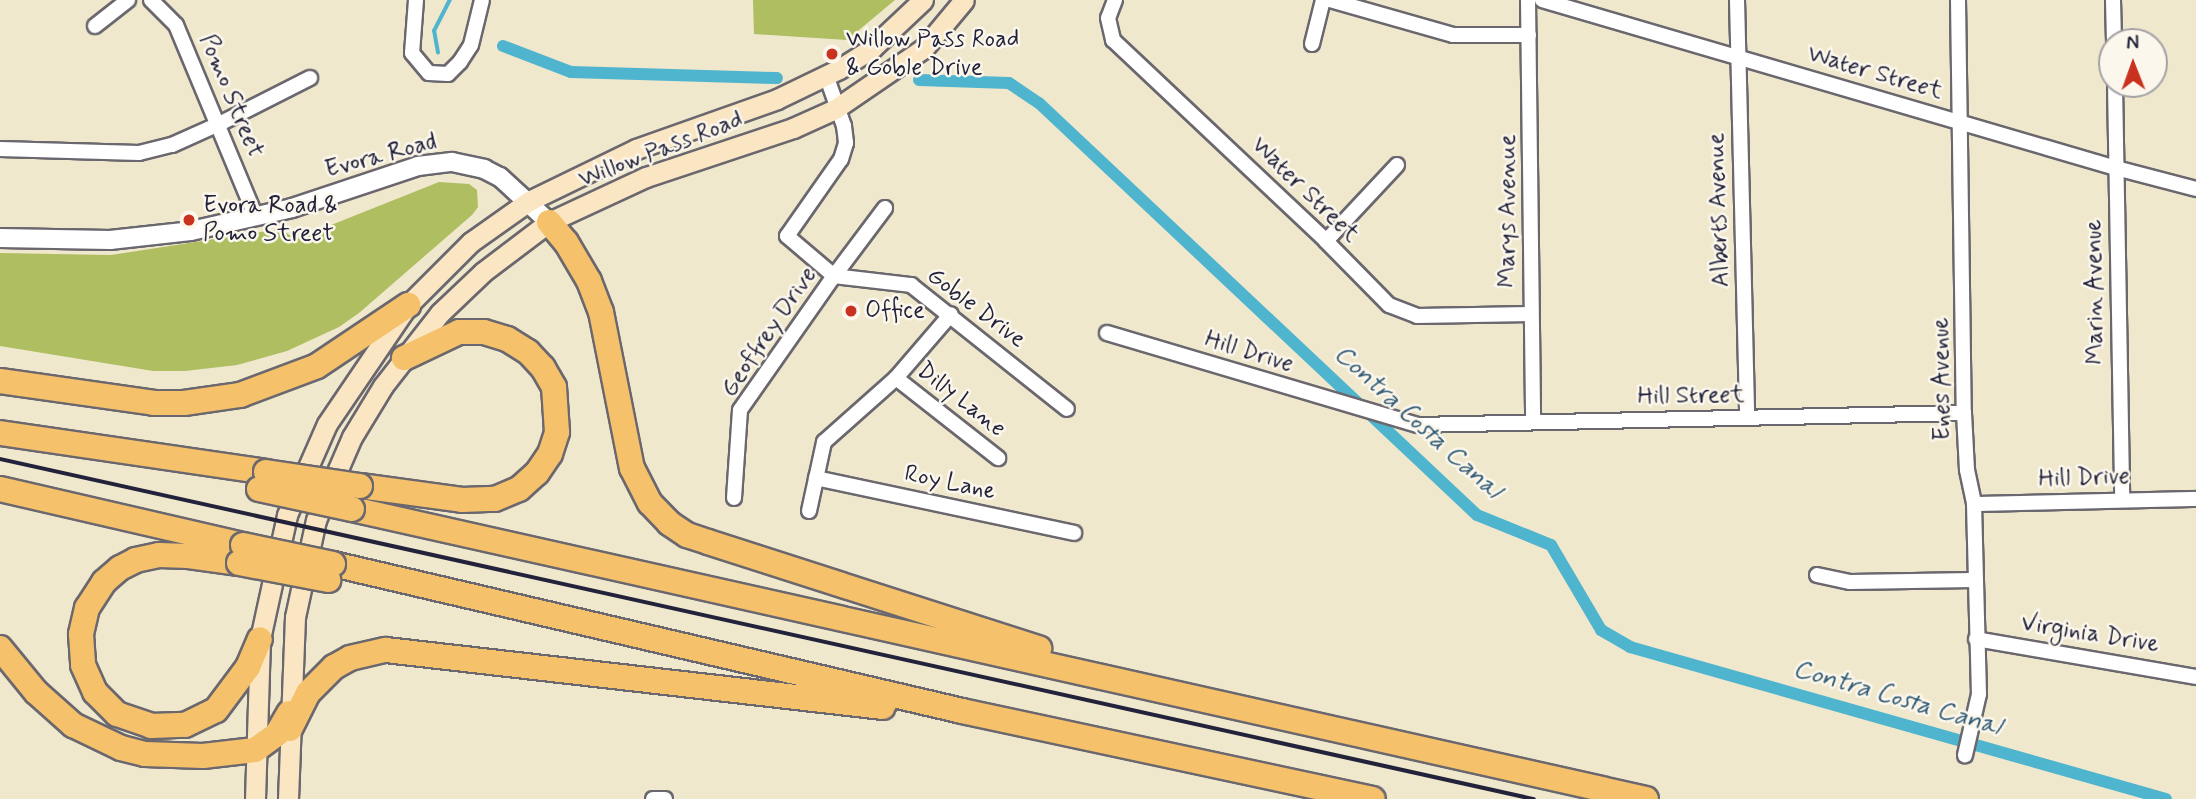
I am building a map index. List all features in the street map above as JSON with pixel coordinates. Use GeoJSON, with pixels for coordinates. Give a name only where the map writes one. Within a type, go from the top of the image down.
{"type":"FeatureCollection","features":[{"type":"Feature","properties":{"kind":"highway"},"geometry":{"type":"LineString","coordinates":[[549,222],[566,242],[601,312],[632,468],[650,503],[668,523],[697,539],[1030,644],[1101,675]]}},
{"type":"Feature","properties":{"kind":"highway"},"geometry":{"type":"LineString","coordinates":[[0,381],[125,400],[212,400],[265,388],[317,366],[408,305]]}},
{"type":"Feature","properties":{"kind":"highway"},"geometry":{"type":"LineString","coordinates":[[263,481],[360,486],[462,500],[495,499],[519,489],[537,473],[550,454],[557,432],[554,387],[543,368],[528,352],[508,339],[484,332],[459,332],[404,358]]}},
{"type":"Feature","properties":{"kind":"highway"},"geometry":{"type":"LineString","coordinates":[[0,433],[263,481],[352,509],[1646,799]]}},
{"type":"Feature","properties":{"kind":"highway"},"geometry":{"type":"LineString","coordinates":[[0,489],[241,554],[510,606],[962,711],[1373,799]]}},
{"type":"Feature","properties":{"kind":"highway"},"geometry":{"type":"LineString","coordinates":[[241,554],[159,555],[136,560],[120,568],[104,582],[88,608],[81,635],[83,665],[95,692],[117,714],[151,726],[185,725],[216,709],[248,667],[260,639]]}},
{"type":"Feature","properties":{"kind":"highway"},"geometry":{"type":"LineString","coordinates":[[0,648],[54,711],[96,738],[121,748],[170,757],[236,754],[256,750],[277,734],[308,693],[334,667],[350,658],[386,650],[835,700],[915,713],[962,711]]}},
{"type":"Feature","properties":{"kind":"main road","name":"Willow Pass Road"},"geometry":{"type":"LineString","coordinates":[[255,799],[260,639],[288,515],[327,424],[408,305],[471,242],[529,201],[636,149],[777,99],[825,75],[872,48],[923,0]]}},
{"type":"Feature","properties":{"kind":"main road","name":"Willow Pass Road"},"geometry":{"type":"LineString","coordinates":[[288,799],[295,617],[316,520],[352,438],[383,386],[440,313],[483,272],[549,222],[646,177],[793,128],[835,109],[875,85],[924,48],[964,0]]}},
{"type":"Feature","properties":{"kind":"street"},"geometry":{"type":"LineString","coordinates":[[95,26],[128,0]]}},
{"type":"Feature","properties":{"kind":"street","name":"Pomo Street"},"geometry":{"type":"LineString","coordinates":[[152,0],[176,25],[256,217]]}},
{"type":"Feature","properties":{"kind":"street"},"geometry":{"type":"LineString","coordinates":[[416,0],[412,53],[429,73],[448,74],[471,45],[482,0]]}},
{"type":"Feature","properties":{"kind":"street","name":"Water Street"},"geometry":{"type":"LineString","coordinates":[[1115,0],[1108,18],[1113,40],[1326,241],[1389,305],[1417,316],[1531,314]]}},
{"type":"Feature","properties":{"kind":"street"},"geometry":{"type":"LineString","coordinates":[[1311,44],[1323,0]]}},
{"type":"Feature","properties":{"kind":"street"},"geometry":{"type":"LineString","coordinates":[[1330,0],[1453,35],[1529,35]]}},
{"type":"Feature","properties":{"kind":"street","name":"Marys Avenue"},"geometry":{"type":"LineString","coordinates":[[1528,0],[1533,422]]}},
{"type":"Feature","properties":{"kind":"street","name":"Water Street"},"geometry":{"type":"LineString","coordinates":[[1542,0],[2116,168],[2196,188]]}},
{"type":"Feature","properties":{"kind":"street","name":"Alberts Avenue"},"geometry":{"type":"LineString","coordinates":[[1737,0],[1747,418]]}},
{"type":"Feature","properties":{"kind":"street","name":"Enes Avenue"},"geometry":{"type":"LineString","coordinates":[[1958,0],[1964,413],[1967,470],[1974,504],[1979,694],[1965,755]]}},
{"type":"Feature","properties":{"kind":"street"},"geometry":{"type":"LineString","coordinates":[[2113,0],[2114,28]]}},
{"type":"Feature","properties":{"kind":"street"},"geometry":{"type":"LineString","coordinates":[[825,75],[835,109],[844,126],[846,143],[841,159],[787,236],[834,276]]}},
{"type":"Feature","properties":{"kind":"street"},"geometry":{"type":"LineString","coordinates":[[0,149],[139,153],[172,145],[310,78]]}},
{"type":"Feature","properties":{"kind":"street","name":"Marin Avenue"},"geometry":{"type":"LineString","coordinates":[[2115,98],[2122,499]]}},
{"type":"Feature","properties":{"kind":"street","name":"Evora Road"},"geometry":{"type":"LineString","coordinates":[[0,238],[131,238],[191,231],[256,217],[435,163],[452,162],[484,169],[500,177],[549,222]]}},
{"type":"Feature","properties":{"kind":"street"},"geometry":{"type":"LineString","coordinates":[[1326,241],[1396,165]]}},
{"type":"Feature","properties":{"kind":"street","name":"Geoffrey Drive"},"geometry":{"type":"LineString","coordinates":[[734,498],[740,410],[885,208]]}},
{"type":"Feature","properties":{"kind":"street","name":"Goble Drive"},"geometry":{"type":"LineString","coordinates":[[834,276],[911,285],[1067,409]]}},
{"type":"Feature","properties":{"kind":"street"},"geometry":{"type":"LineString","coordinates":[[809,511],[824,442],[896,378],[950,314]]}},
{"type":"Feature","properties":{"kind":"street","name":"Hill Drive"},"geometry":{"type":"LineString","coordinates":[[1107,334],[1418,425]]}},
{"type":"Feature","properties":{"kind":"street","name":"Dilly Lane"},"geometry":{"type":"LineString","coordinates":[[896,378],[998,457]]}},
{"type":"Feature","properties":{"kind":"street","name":"Hill Street"},"geometry":{"type":"LineString","coordinates":[[1418,425],[1964,413]]}},
{"type":"Feature","properties":{"kind":"street","name":"Roy Lane"},"geometry":{"type":"LineString","coordinates":[[816,478],[1073,533]]}},
{"type":"Feature","properties":{"kind":"street","name":"Hill Drive"},"geometry":{"type":"LineString","coordinates":[[1974,504],[2196,499]]}},
{"type":"Feature","properties":{"kind":"street"},"geometry":{"type":"LineString","coordinates":[[1817,575],[1850,582],[1974,580]]}},
{"type":"Feature","properties":{"kind":"street","name":"Virginia Drive"},"geometry":{"type":"LineString","coordinates":[[1976,639],[2196,677]]}},
{"type":"Feature","properties":{"kind":"street"},"geometry":{"type":"LineString","coordinates":[[653,799],[663,799]]}},
{"type":"Feature","properties":{"kind":"green space"},"geometry":{"type":"Polygon","coordinates":[[[753,0],[895,0],[847,40],[754,34],[753,0]]]}},
{"type":"Feature","properties":{"kind":"green space"},"geometry":{"type":"Polygon","coordinates":[[[439,182],[469,184],[477,190],[478,207],[472,215],[359,313],[339,327],[287,351],[237,365],[185,371],[153,371],[0,346],[0,253],[111,255],[280,229],[296,239],[439,182]]]}},
{"type":"Feature","properties":{"kind":"waterway"},"geometry":{"type":"LineString","coordinates":[[438,53],[434,31],[450,0]]}},
{"type":"Feature","properties":{"kind":"waterway","name":"Contra Costa Canal"},"geometry":{"type":"LineString","coordinates":[[503,46],[571,72],[777,78]]}},
{"type":"Feature","properties":{"kind":"waterway","name":"Contra Costa Canal"},"geometry":{"type":"LineString","coordinates":[[919,80],[1009,83],[1039,103],[1477,515],[1551,545],[1601,630],[1630,647],[2166,799]]}},
{"type":"Feature","properties":{"kind":"railway"},"geometry":{"type":"LineString","coordinates":[[0,459],[1534,799]]}},
{"type":"Feature","properties":{"kind":"place","name":"Willow Pass Road & Goble Drive"},"geometry":{"type":"Point","coordinates":[832,54]}},
{"type":"Feature","properties":{"kind":"place","name":"Evora Road & Pomo Street"},"geometry":{"type":"Point","coordinates":[189,220]}},
{"type":"Feature","properties":{"kind":"place","name":"Office"},"geometry":{"type":"Point","coordinates":[851,311]}}]}
